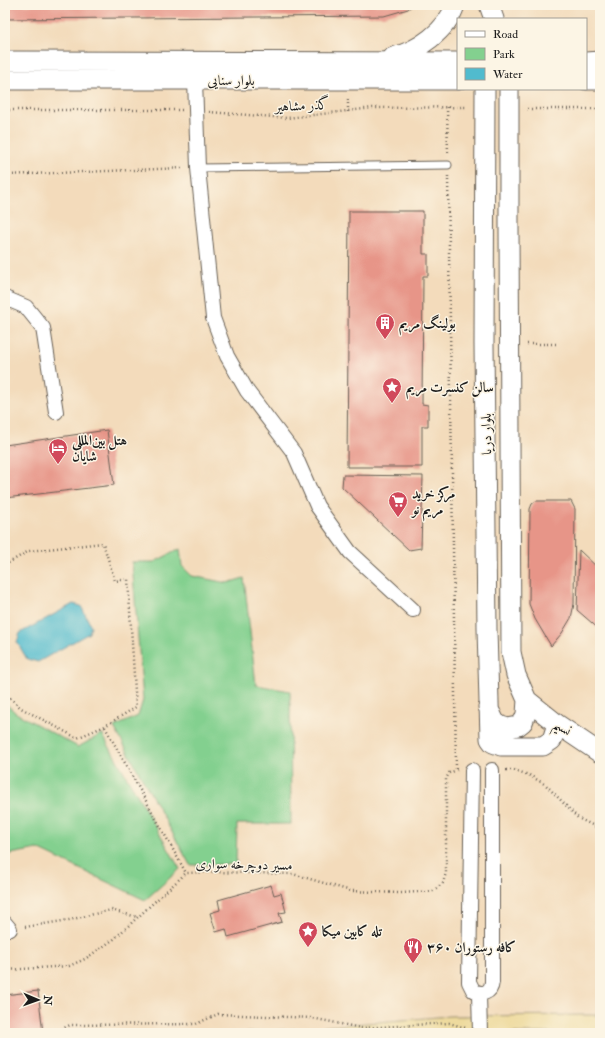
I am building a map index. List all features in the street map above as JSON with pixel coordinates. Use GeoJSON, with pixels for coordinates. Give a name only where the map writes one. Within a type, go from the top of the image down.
{"type":"FeatureCollection","features":[{"type":"Feature","properties":{"kind":"main road"},"geometry":{"type":"LineString","coordinates":[[377,62],[405,54],[433,36],[445,23],[455,5]]}},
{"type":"Feature","properties":{"kind":"main road"},"geometry":{"type":"LineString","coordinates":[[489,5],[494,18]]}},
{"type":"Feature","properties":{"kind":"main road","name":"بلوار سنایی"},"geometry":{"type":"LineString","coordinates":[[5,61],[457,62]]}},
{"type":"Feature","properties":{"kind":"main road"},"geometry":{"type":"LineString","coordinates":[[587,62],[600,62]]}},
{"type":"Feature","properties":{"kind":"main road","name":"بلوار سنایی"},"geometry":{"type":"LineString","coordinates":[[5,80],[457,80]]}},
{"type":"Feature","properties":{"kind":"main road"},"geometry":{"type":"LineString","coordinates":[[587,80],[600,80]]}},
{"type":"Feature","properties":{"kind":"main road","name":"بلوار دریا"},"geometry":{"type":"LineString","coordinates":[[509,90],[511,652],[516,675],[527,700]]}},
{"type":"Feature","properties":{"kind":"main road","name":"بلوار دریا"},"geometry":{"type":"LineString","coordinates":[[485,98],[484,344],[488,707],[490,739],[493,743],[501,746],[543,746],[552,740],[557,724]]}},
{"type":"Feature","properties":{"kind":"main road"},"geometry":{"type":"LineString","coordinates":[[485,227],[509,227]]}},
{"type":"Feature","properties":{"kind":"main road"},"geometry":{"type":"LineString","coordinates":[[486,467],[510,467]]}},
{"type":"Feature","properties":{"kind":"main road"},"geometry":{"type":"LineString","coordinates":[[488,707],[495,722],[508,728],[518,726],[523,722],[526,714],[527,700]]}},
{"type":"Feature","properties":{"kind":"main road","name":"نسیم"},"geometry":{"type":"LineString","coordinates":[[527,700],[557,724],[600,753]]}},
{"type":"Feature","properties":{"kind":"street"},"geometry":{"type":"LineString","coordinates":[[195,80],[198,168],[213,318],[227,356],[247,391],[294,453],[317,506],[350,552],[413,610]]}},
{"type":"Feature","properties":{"kind":"street"},"geometry":{"type":"LineString","coordinates":[[5,298],[26,307],[43,328],[56,412]]}},
{"type":"Feature","properties":{"kind":"street"},"geometry":{"type":"LineString","coordinates":[[472,770],[469,982],[473,990],[479,994],[486,993],[492,982],[492,770]]}},
{"type":"Feature","properties":{"kind":"street"},"geometry":{"type":"LineString","coordinates":[[479,994],[480,1032]]}},
{"type":"Feature","properties":{"kind":"lane"},"geometry":{"type":"LineString","coordinates":[[198,168],[448,165]]}},
{"type":"Feature","properties":{"kind":"path","name":"گذر مشاهیر"},"geometry":{"type":"LineString","coordinates":[[5,110],[196,110],[287,118],[373,108],[447,107],[485,98]]}},
{"type":"Feature","properties":{"kind":"path"},"geometry":{"type":"LineString","coordinates":[[447,107],[456,770],[472,770]]}},
{"type":"Feature","properties":{"kind":"path"},"geometry":{"type":"LineString","coordinates":[[509,109],[600,109]]}},
{"type":"Feature","properties":{"kind":"path"},"geometry":{"type":"LineString","coordinates":[[5,175],[198,168]]}},
{"type":"Feature","properties":{"kind":"path"},"geometry":{"type":"LineString","coordinates":[[5,565],[29,552],[103,543],[115,581],[128,579],[136,707],[105,726],[77,738],[21,708],[5,693]]}},
{"type":"Feature","properties":{"kind":"path"},"geometry":{"type":"LineString","coordinates":[[105,726],[186,873]]}},
{"type":"Feature","properties":{"kind":"path","name":"مسیر دوچرخه سواری"},"geometry":{"type":"LineString","coordinates":[[5,970],[69,966],[85,959],[114,940],[186,873],[211,872],[293,874],[351,891],[400,893],[433,892],[443,883],[446,873],[446,780],[449,773],[456,770]]}},
{"type":"Feature","properties":{"kind":"path"},"geometry":{"type":"LineString","coordinates":[[492,770],[514,770],[530,775],[546,785],[578,818],[600,829]]}},
{"type":"Feature","properties":{"kind":"path"},"geometry":{"type":"LineString","coordinates":[[7,926],[69,920],[111,910],[137,918]]}},
{"type":"Feature","properties":{"kind":"path"},"geometry":{"type":"LineString","coordinates":[[54,1033],[70,1025],[196,1024],[218,1014],[312,1018],[361,1028],[449,1023],[480,1032]]}},
{"type":"Feature","properties":{"kind":"path"},"geometry":{"type":"LineString","coordinates":[[593,1033],[600,1032]]}},
{"type":"Feature","properties":{"kind":"green space"},"geometry":{"type":"Polygon","coordinates":[[[180,549],[182,566],[192,576],[227,583],[244,578],[256,685],[290,691],[291,824],[237,824],[236,864],[190,865],[114,727],[138,716],[143,700],[132,562],[154,562],[180,549]]]}},
{"type":"Feature","properties":{"kind":"green space"},"geometry":{"type":"Polygon","coordinates":[[[5,703],[16,713],[78,747],[102,734],[180,869],[145,900],[38,849],[5,855],[5,703]]]}},
{"type":"Feature","properties":{"kind":"sand"},"geometry":{"type":"Polygon","coordinates":[[[600,1015],[600,1033],[247,1033],[450,1016],[600,1015]]]}},
{"type":"Feature","properties":{"kind":"water"},"geometry":{"type":"Polygon","coordinates":[[[73,604],[81,606],[91,626],[89,633],[38,662],[27,659],[17,642],[20,633],[73,604]]]}},
{"type":"Feature","properties":{"kind":"building"},"geometry":{"type":"Polygon","coordinates":[[[5,5],[413,5],[408,9],[384,16],[5,19],[5,5]]]}},
{"type":"Feature","properties":{"kind":"building","name":"بولینگ مریم"},"geometry":{"type":"Polygon","coordinates":[[[349,211],[423,211],[423,254],[428,254],[428,276],[423,276],[422,404],[428,405],[428,426],[422,426],[422,467],[347,467],[349,211]]]}},
{"type":"Feature","properties":{"kind":"building","name":"هتل بین‌المللی شایان"},"geometry":{"type":"Polygon","coordinates":[[[107,430],[114,485],[5,498],[5,445],[107,430]]]}},
{"type":"Feature","properties":{"kind":"building","name":"مرکز خرید مریم نو"},"geometry":{"type":"Polygon","coordinates":[[[343,475],[423,476],[421,548],[409,550],[342,487],[343,475]]]}},
{"type":"Feature","properties":{"kind":"building"},"geometry":{"type":"Polygon","coordinates":[[[536,501],[571,501],[575,509],[574,604],[571,618],[562,633],[551,646],[535,619],[529,604],[530,509],[532,504],[536,501]]]}},
{"type":"Feature","properties":{"kind":"building"},"geometry":{"type":"Polygon","coordinates":[[[579,550],[600,570],[600,630],[577,610],[579,550]]]}},
{"type":"Feature","properties":{"kind":"building"},"geometry":{"type":"Polygon","coordinates":[[[271,885],[274,895],[281,893],[286,912],[279,913],[282,922],[228,937],[226,929],[216,932],[210,913],[220,910],[218,900],[271,885]]]}},
{"type":"Feature","properties":{"kind":"building"},"geometry":{"type":"Polygon","coordinates":[[[38,991],[43,1033],[5,1033],[5,995],[38,991]]]}},
{"type":"Feature","properties":{"kind":"place","name":"بولینگ مریم"},"geometry":{"type":"Point","coordinates":[385,340]}},
{"type":"Feature","properties":{"kind":"place","name":"سالن کنسرت مریم"},"geometry":{"type":"Point","coordinates":[392,404]}},
{"type":"Feature","properties":{"kind":"place","name":"هتل بین‌المللی شایان"},"geometry":{"type":"Point","coordinates":[58,465]}},
{"type":"Feature","properties":{"kind":"place","name":"مرکز خرید مریم نو"},"geometry":{"type":"Point","coordinates":[398,518]}},
{"type":"Feature","properties":{"kind":"place","name":"تله کابین میکا"},"geometry":{"type":"Point","coordinates":[308,948]}},
{"type":"Feature","properties":{"kind":"place","name":"کافه رستوران ۳۶۰"},"geometry":{"type":"Point","coordinates":[413,964]}}]}
